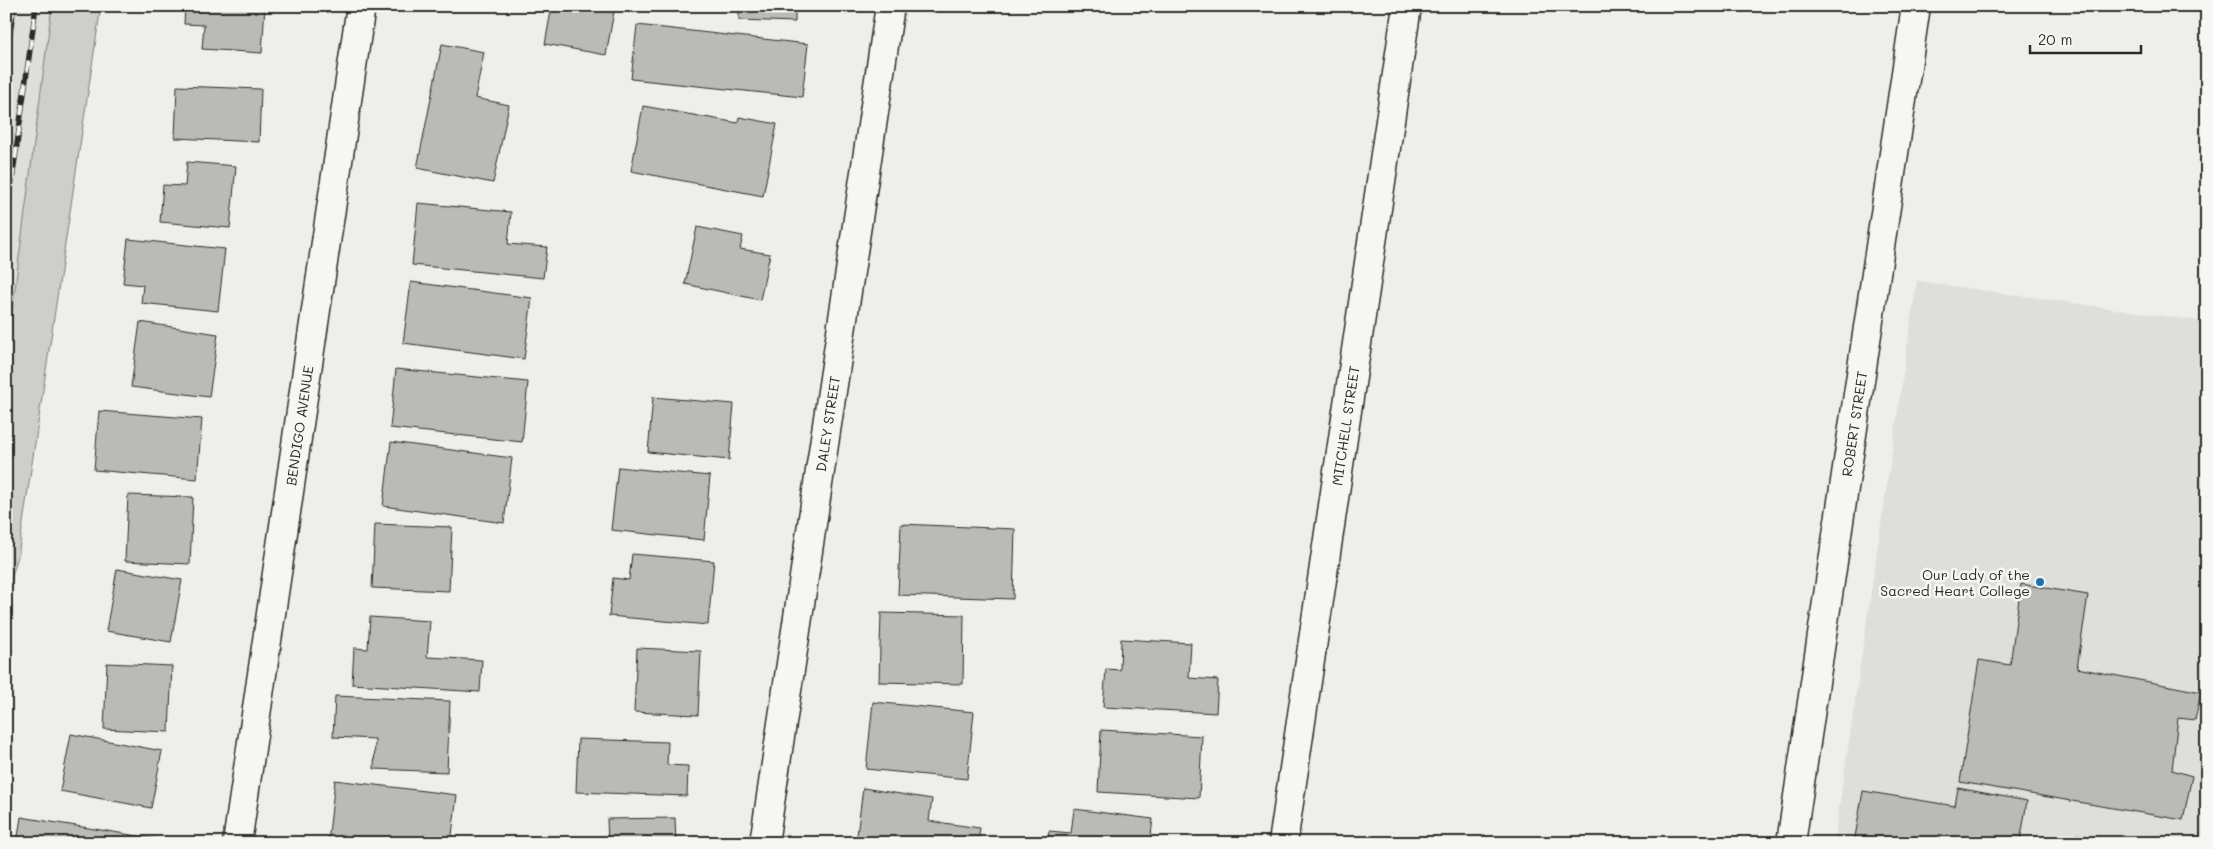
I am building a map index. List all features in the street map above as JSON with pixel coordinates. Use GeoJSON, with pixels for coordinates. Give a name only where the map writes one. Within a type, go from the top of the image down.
{"type":"FeatureCollection","features":[{"type":"Feature","properties":{"kind":"street","name":"BENDIGO AVENUE"},"geometry":{"type":"LineString","coordinates":[[236,843],[361,6]]}},
{"type":"Feature","properties":{"kind":"street","name":"DALEY STREET"},"geometry":{"type":"LineString","coordinates":[[764,843],[890,6]]}},
{"type":"Feature","properties":{"kind":"street","name":"MITCHELL STREET"},"geometry":{"type":"LineString","coordinates":[[1283,843],[1407,6]]}},
{"type":"Feature","properties":{"kind":"street","name":"ROBERT STREET"},"geometry":{"type":"LineString","coordinates":[[1791,843],[1916,6]]}},
{"type":"Feature","properties":{"kind":"shaded area"},"geometry":{"type":"Polygon","coordinates":[[[6,6],[52,6],[6,357],[6,6]]]}},
{"type":"Feature","properties":{"kind":"shaded area"},"geometry":{"type":"Polygon","coordinates":[[[52,6],[101,6],[18,556],[6,597],[6,456],[9,435],[6,435],[6,357],[52,6]]]}},
{"type":"Feature","properties":{"kind":"shaded area","name":"Our Lady of the Sacred Heart College"},"geometry":{"type":"Polygon","coordinates":[[[1917,281],[2207,322],[2207,843],[1834,843],[1917,281]]]}},
{"type":"Feature","properties":{"kind":"building"},"geometry":{"type":"Polygon","coordinates":[[[185,6],[265,6],[262,53],[202,49],[204,25],[184,24],[185,6]]]}},
{"type":"Feature","properties":{"kind":"building"},"geometry":{"type":"Polygon","coordinates":[[[552,6],[615,6],[606,55],[545,44],[552,6]]]}},
{"type":"Feature","properties":{"kind":"building"},"geometry":{"type":"Polygon","coordinates":[[[739,6],[795,6],[795,22],[739,20],[739,6]]]}},
{"type":"Feature","properties":{"kind":"building"},"geometry":{"type":"Polygon","coordinates":[[[637,25],[808,44],[802,97],[631,79],[637,25]]]}},
{"type":"Feature","properties":{"kind":"building"},"geometry":{"type":"Polygon","coordinates":[[[442,44],[484,52],[475,98],[509,105],[493,183],[417,168],[442,44]]]}},
{"type":"Feature","properties":{"kind":"building"},"geometry":{"type":"Polygon","coordinates":[[[177,86],[261,89],[259,142],[175,138],[177,86]]]}},
{"type":"Feature","properties":{"kind":"building"},"geometry":{"type":"Polygon","coordinates":[[[643,106],[738,123],[739,117],[777,124],[763,196],[631,171],[643,106]]]}},
{"type":"Feature","properties":{"kind":"building"},"geometry":{"type":"Polygon","coordinates":[[[187,162],[236,166],[230,228],[160,222],[163,185],[185,186],[187,162]]]}},
{"type":"Feature","properties":{"kind":"building"},"geometry":{"type":"Polygon","coordinates":[[[418,203],[511,212],[508,244],[547,247],[543,278],[412,265],[418,203]]]}},
{"type":"Feature","properties":{"kind":"building"},"geometry":{"type":"Polygon","coordinates":[[[697,227],[743,236],[740,249],[770,254],[760,300],[685,284],[697,227]]]}},
{"type":"Feature","properties":{"kind":"building"},"geometry":{"type":"Polygon","coordinates":[[[128,239],[225,249],[218,311],[141,303],[143,285],[123,283],[128,239]]]}},
{"type":"Feature","properties":{"kind":"building"},"geometry":{"type":"Polygon","coordinates":[[[411,282],[532,298],[524,359],[403,343],[411,282]]]}},
{"type":"Feature","properties":{"kind":"building"},"geometry":{"type":"Polygon","coordinates":[[[140,322],[218,334],[209,397],[131,387],[140,322]]]}},
{"type":"Feature","properties":{"kind":"building"},"geometry":{"type":"Polygon","coordinates":[[[396,369],[528,382],[522,442],[390,428],[396,369]]]}},
{"type":"Feature","properties":{"kind":"building"},"geometry":{"type":"Polygon","coordinates":[[[653,397],[734,404],[729,460],[648,452],[653,397]]]}},
{"type":"Feature","properties":{"kind":"building"},"geometry":{"type":"Polygon","coordinates":[[[99,411],[202,419],[197,479],[94,470],[99,411]]]}},
{"type":"Feature","properties":{"kind":"building"},"geometry":{"type":"Polygon","coordinates":[[[391,442],[512,458],[504,523],[383,506],[391,442]]]}},
{"type":"Feature","properties":{"kind":"building"},"geometry":{"type":"Polygon","coordinates":[[[618,467],[710,476],[704,540],[611,530],[618,467]]]}},
{"type":"Feature","properties":{"kind":"building"},"geometry":{"type":"Polygon","coordinates":[[[128,495],[193,497],[190,564],[125,561],[128,495]]]}},
{"type":"Feature","properties":{"kind":"building"},"geometry":{"type":"Polygon","coordinates":[[[375,524],[452,527],[449,591],[372,588],[375,524]]]}},
{"type":"Feature","properties":{"kind":"building"},"geometry":{"type":"Polygon","coordinates":[[[901,524],[1015,529],[1013,599],[898,595],[901,524]]]}},
{"type":"Feature","properties":{"kind":"building"},"geometry":{"type":"Polygon","coordinates":[[[632,554],[714,561],[708,625],[609,616],[613,578],[629,580],[632,554]]]}},
{"type":"Feature","properties":{"kind":"building"},"geometry":{"type":"Polygon","coordinates":[[[117,569],[182,580],[171,642],[106,631],[117,569]]]}},
{"type":"Feature","properties":{"kind":"building"},"geometry":{"type":"Polygon","coordinates":[[[2021,584],[2088,595],[2077,668],[2201,692],[2195,720],[2178,718],[2172,770],[2192,776],[2183,820],[1960,782],[1979,660],[2010,665],[2021,584]]]}},
{"type":"Feature","properties":{"kind":"building"},"geometry":{"type":"Polygon","coordinates":[[[881,613],[964,615],[963,684],[879,682],[881,613]]]}},
{"type":"Feature","properties":{"kind":"building"},"geometry":{"type":"Polygon","coordinates":[[[370,617],[430,621],[427,657],[482,660],[480,692],[352,684],[354,648],[368,649],[370,617]]]}},
{"type":"Feature","properties":{"kind":"building"},"geometry":{"type":"Polygon","coordinates":[[[1121,639],[1191,643],[1189,678],[1218,680],[1216,713],[1103,707],[1106,669],[1120,670],[1121,639]]]}},
{"type":"Feature","properties":{"kind":"building"},"geometry":{"type":"Polygon","coordinates":[[[637,648],[701,651],[698,715],[634,712],[637,648]]]}},
{"type":"Feature","properties":{"kind":"building"},"geometry":{"type":"Polygon","coordinates":[[[107,663],[172,666],[169,732],[104,729],[107,663]]]}},
{"type":"Feature","properties":{"kind":"building"},"geometry":{"type":"Polygon","coordinates":[[[335,696],[450,701],[447,772],[374,769],[375,739],[333,737],[335,696]]]}},
{"type":"Feature","properties":{"kind":"building"},"geometry":{"type":"Polygon","coordinates":[[[873,702],[974,712],[967,779],[866,769],[873,702]]]}},
{"type":"Feature","properties":{"kind":"building"},"geometry":{"type":"Polygon","coordinates":[[[1101,730],[1202,736],[1199,798],[1098,792],[1101,730]]]}},
{"type":"Feature","properties":{"kind":"building"},"geometry":{"type":"Polygon","coordinates":[[[71,734],[162,751],[151,808],[60,791],[71,734]]]}},
{"type":"Feature","properties":{"kind":"building"},"geometry":{"type":"Polygon","coordinates":[[[578,739],[668,742],[667,765],[688,766],[687,796],[576,792],[578,739]]]}},
{"type":"Feature","properties":{"kind":"building"},"geometry":{"type":"Polygon","coordinates":[[[335,780],[457,795],[451,843],[328,843],[335,780]]]}},
{"type":"Feature","properties":{"kind":"building"},"geometry":{"type":"Polygon","coordinates":[[[863,788],[932,799],[929,821],[980,828],[978,843],[856,843],[863,788]]]}},
{"type":"Feature","properties":{"kind":"building"},"geometry":{"type":"Polygon","coordinates":[[[1958,788],[2027,801],[2020,843],[1854,843],[1863,791],[1955,806],[1958,788]]]}},
{"type":"Feature","properties":{"kind":"building"},"geometry":{"type":"Polygon","coordinates":[[[1074,809],[1153,819],[1150,843],[1048,843],[1049,831],[1071,833],[1074,809]]]}},
{"type":"Feature","properties":{"kind":"building"},"geometry":{"type":"Polygon","coordinates":[[[21,817],[156,839],[156,843],[17,843],[21,817]]]}},
{"type":"Feature","properties":{"kind":"building"},"geometry":{"type":"Polygon","coordinates":[[[675,818],[676,843],[608,843],[607,819],[675,818]]]}},
{"type":"Feature","properties":{"kind":"building"},"geometry":{"type":"Polygon","coordinates":[[[2076,834],[2127,843],[2075,843],[2076,834]]]}},
{"type":"Feature","properties":{"kind":"railway"},"geometry":{"type":"LineString","coordinates":[[6,60],[14,6]]}},
{"type":"Feature","properties":{"kind":"railway"},"geometry":{"type":"LineString","coordinates":[[6,224],[36,6]]}},
{"type":"Feature","properties":{"kind":"place","name":"Our Lady of the Sacred Heart College"},"geometry":{"type":"Point","coordinates":[2040,582]}}]}
